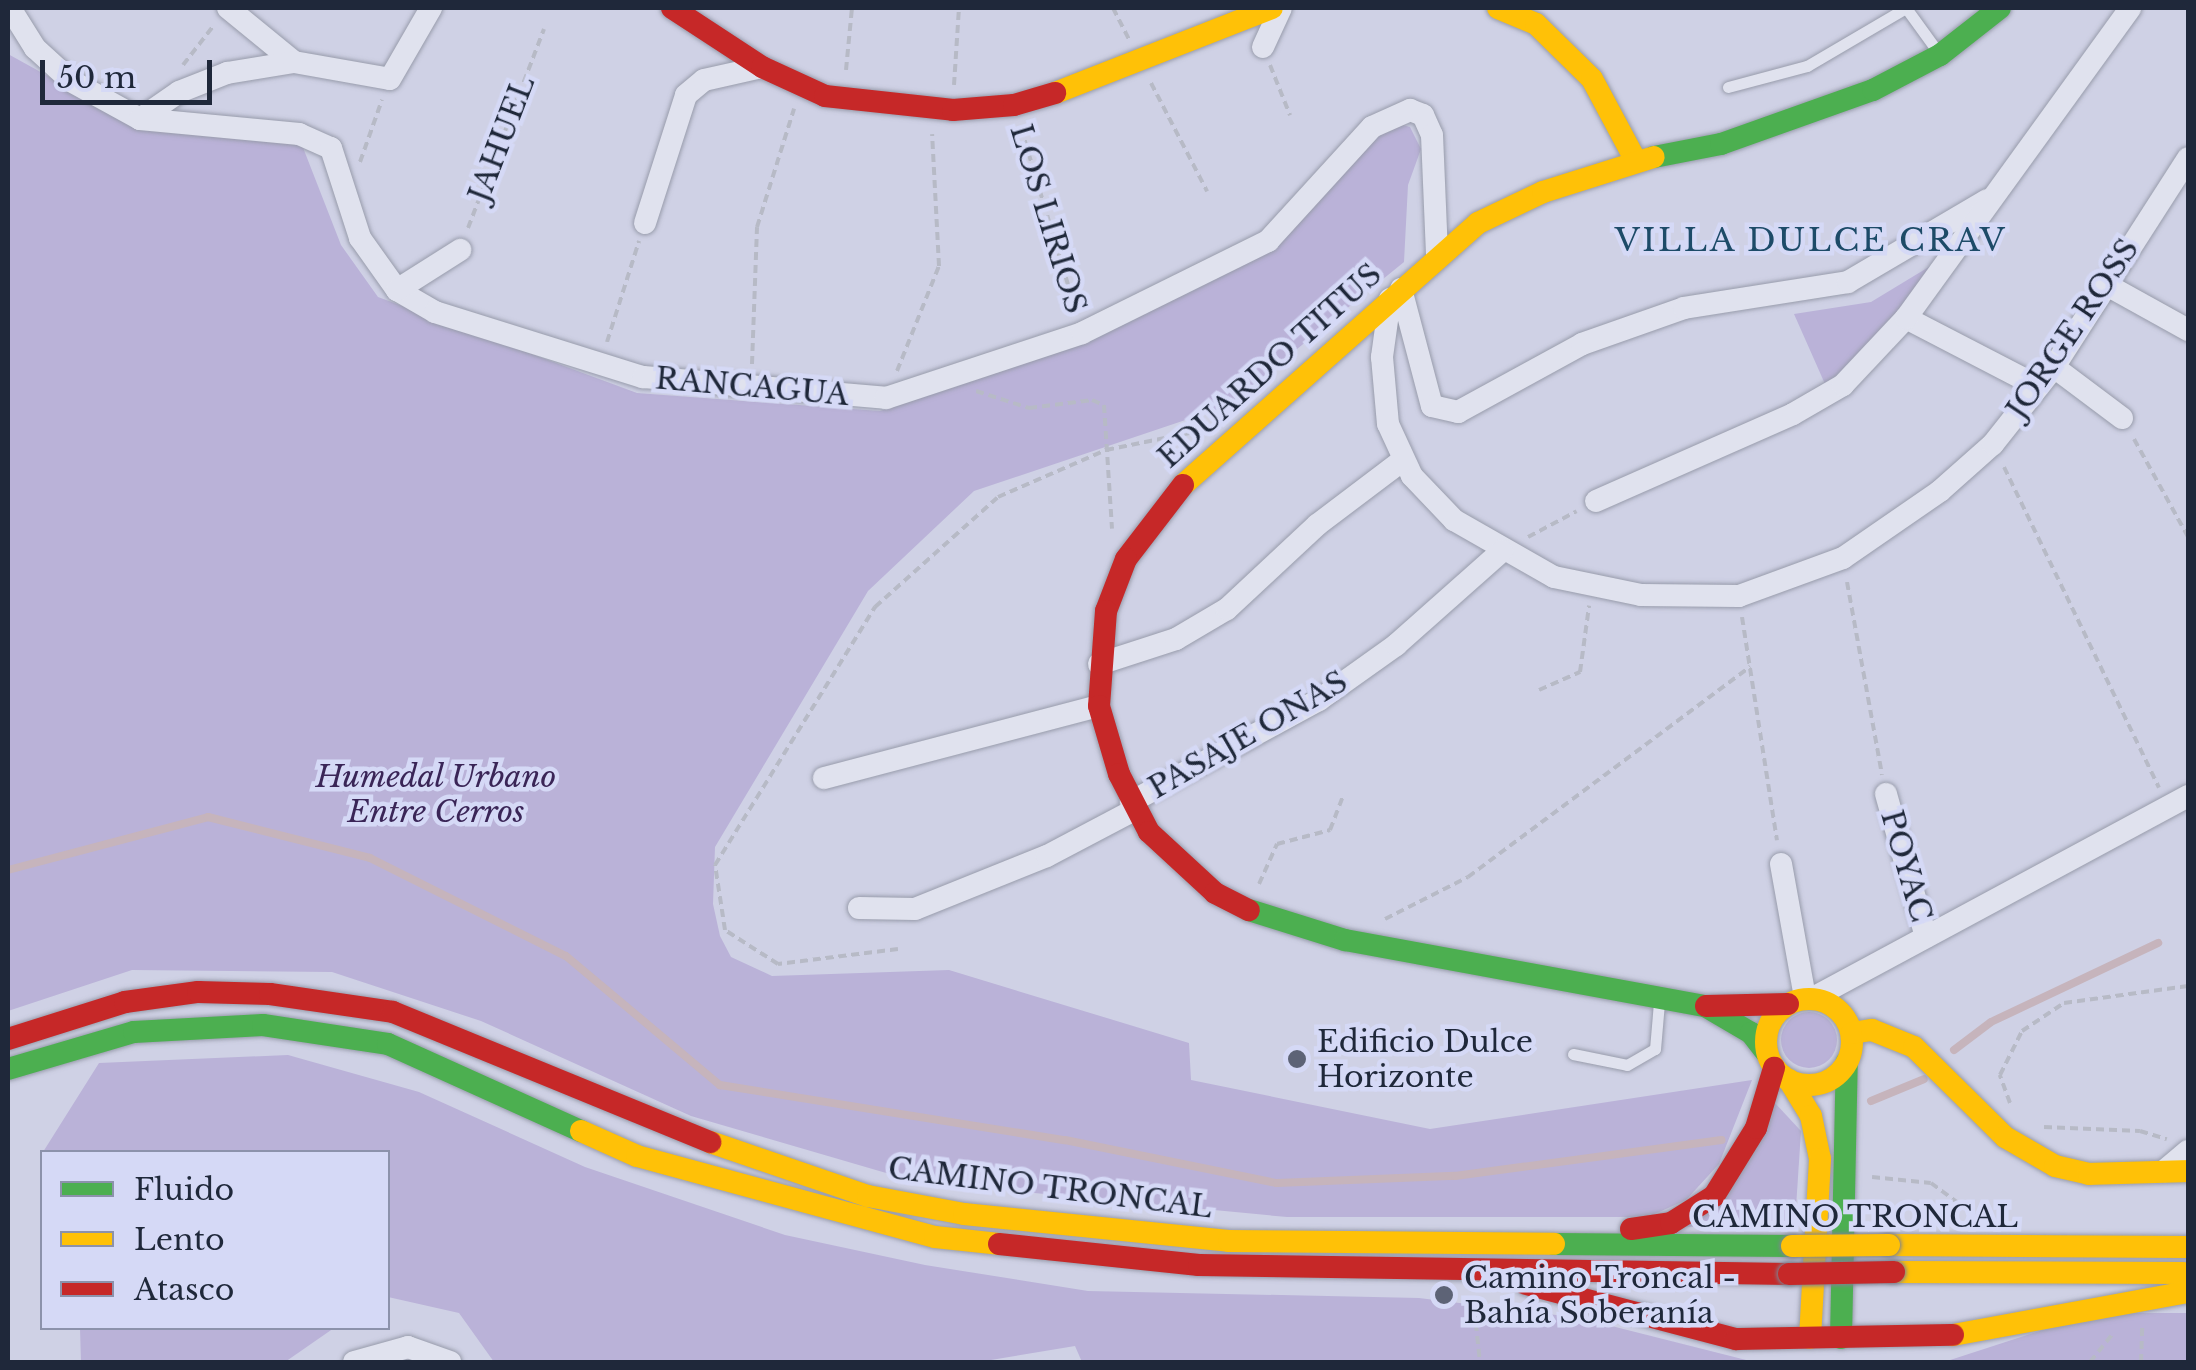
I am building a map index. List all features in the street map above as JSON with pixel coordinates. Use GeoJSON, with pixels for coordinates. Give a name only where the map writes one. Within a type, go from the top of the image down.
{"type":"FeatureCollection","features":[{"type":"Feature","properties":{"kind":"main road"},"geometry":{"type":"LineString","coordinates":[[672,8],[762,67],[801,86],[844,100],[942,110],[1014,105],[1140,63],[1272,8]]}},
{"type":"Feature","properties":{"kind":"main road"},"geometry":{"type":"LineString","coordinates":[[1498,8],[1536,24],[1592,79],[1636,161]]}},
{"type":"Feature","properties":{"kind":"main road","name":"EDUARDO TITUS"},"geometry":{"type":"LineString","coordinates":[[1835,1007],[1802,1000],[1705,1006],[1345,940],[1248,911],[1174,862],[1134,806],[1100,706],[1099,664],[1106,611],[1126,559],[1165,501],[1438,255],[1494,215],[1636,161],[1720,144],[1874,90],[1940,56],[2000,8]]}},
{"type":"Feature","properties":{"kind":"main road","name":"CAMINO TRONCAL"},"geometry":{"type":"LineString","coordinates":[[8,1039],[125,1002],[198,992],[342,1003],[393,1012],[623,1112],[868,1196],[1134,1235],[1393,1243],[2188,1248]]}},
{"type":"Feature","properties":{"kind":"main road"},"geometry":{"type":"LineString","coordinates":[[1393,1243],[1506,1232],[1644,1229],[1687,1216],[1725,1182],[1756,1128],[1776,1067],[1772,1018],[1802,1000]]}},
{"type":"Feature","properties":{"kind":"main road","name":"EDUARDO TITUS"},"geometry":{"type":"LineString","coordinates":[[1705,1006],[1751,1033],[1776,1067]]}},
{"type":"Feature","properties":{"kind":"main road"},"geometry":{"type":"LineString","coordinates":[[1835,1007],[1852,1033],[1847,1062],[1841,1338]]}},
{"type":"Feature","properties":{"kind":"main road","name":"CAMINO TRONCAL"},"geometry":{"type":"LineString","coordinates":[[8,1069],[134,1032],[263,1025],[388,1044],[637,1156],[888,1228],[1014,1249],[1199,1266],[1470,1272],[2188,1273]]}},
{"type":"Feature","properties":{"kind":"main road"},"geometry":{"type":"LineString","coordinates":[[1852,1033],[1872,1030],[1914,1047],[1991,1123],[2037,1158],[2072,1171],[2188,1171]]}},
{"type":"Feature","properties":{"kind":"main road"},"geometry":{"type":"LineString","coordinates":[[1776,1067],[1822,1084],[1847,1062]]}},
{"type":"Feature","properties":{"kind":"main road"},"geometry":{"type":"LineString","coordinates":[[1776,1067],[1811,1116],[1820,1158],[1810,1338]]}},
{"type":"Feature","properties":{"kind":"main road"},"geometry":{"type":"LineString","coordinates":[[1470,1272],[1736,1339],[1951,1335],[2188,1292]]}},
{"type":"Feature","properties":{"kind":"main road"},"geometry":{"type":"LineString","coordinates":[[1881,1362],[1951,1335]]}},
{"type":"Feature","properties":{"kind":"main road"},"geometry":{"type":"LineString","coordinates":[[1736,1339],[1770,1362]]}},
{"type":"Feature","properties":{"kind":"street","name":"RANCAGUA"},"geometry":{"type":"LineString","coordinates":[[10,8],[35,48],[71,81],[140,120],[299,134],[323,142],[338,157],[360,238],[397,290],[436,312],[600,366],[750,390],[886,398],[1082,333],[1268,241],[1350,150],[1392,114],[1422,115],[1432,135],[1438,255]]}},
{"type":"Feature","properties":{"kind":"street"},"geometry":{"type":"LineString","coordinates":[[228,8],[294,62]]}},
{"type":"Feature","properties":{"kind":"street"},"geometry":{"type":"LineString","coordinates":[[140,120],[178,92],[227,73],[294,62],[390,78],[431,8]]}},
{"type":"Feature","properties":{"kind":"street"},"geometry":{"type":"LineString","coordinates":[[1262,47],[1282,8]]}},
{"type":"Feature","properties":{"kind":"street"},"geometry":{"type":"LineString","coordinates":[[1596,501],[1823,397],[1906,318],[2130,8]]}},
{"type":"Feature","properties":{"kind":"street"},"geometry":{"type":"LineString","coordinates":[[645,223],[694,86],[762,67]]}},
{"type":"Feature","properties":{"kind":"street","name":"JORGE ROSS"},"geometry":{"type":"LineString","coordinates":[[1396,294],[1382,357],[1388,424],[1403,460],[1426,495],[1502,551],[1554,577],[1641,595],[1738,596],[1843,558],[1940,491],[1993,444],[2054,367],[2188,158]]}},
{"type":"Feature","properties":{"kind":"street"},"geometry":{"type":"LineString","coordinates":[[1396,294],[1432,406],[1458,412],[1582,344],[1684,308],[1848,282],[1998,193]]}},
{"type":"Feature","properties":{"kind":"street"},"geometry":{"type":"LineString","coordinates":[[397,290],[460,250]]}},
{"type":"Feature","properties":{"kind":"street"},"geometry":{"type":"LineString","coordinates":[[2105,284],[2188,330]]}},
{"type":"Feature","properties":{"kind":"street"},"geometry":{"type":"LineString","coordinates":[[1906,318],[2038,386]]}},
{"type":"Feature","properties":{"kind":"street"},"geometry":{"type":"LineString","coordinates":[[2054,367],[2122,418]]}},
{"type":"Feature","properties":{"kind":"street"},"geometry":{"type":"LineString","coordinates":[[1099,664],[1176,639],[1228,609],[1317,524],[1403,460]]}},
{"type":"Feature","properties":{"kind":"street","name":"PASAJE ONAS"},"geometry":{"type":"LineString","coordinates":[[859,908],[914,908],[1048,856],[1319,700],[1396,645],[1502,551]]}},
{"type":"Feature","properties":{"kind":"street"},"geometry":{"type":"LineString","coordinates":[[824,778],[1100,706]]}},
{"type":"Feature","properties":{"kind":"street","name":"POYAC"},"geometry":{"type":"LineString","coordinates":[[1886,794],[1926,937]]}},
{"type":"Feature","properties":{"kind":"street"},"geometry":{"type":"LineString","coordinates":[[1781,864],[1802,1000],[2179,802]]}},
{"type":"Feature","properties":{"kind":"street"},"geometry":{"type":"LineString","coordinates":[[1835,1007],[1862,970]]}},
{"type":"Feature","properties":{"kind":"street"},"geometry":{"type":"LineString","coordinates":[[2164,1172],[2180,1146]]}},
{"type":"Feature","properties":{"kind":"street"},"geometry":{"type":"LineString","coordinates":[[1810,1338],[1810,1362]]}},
{"type":"Feature","properties":{"kind":"street"},"geometry":{"type":"LineString","coordinates":[[1841,1338],[1841,1362]]}},
{"type":"Feature","properties":{"kind":"street"},"geometry":{"type":"LineString","coordinates":[[354,1362],[408,1347],[450,1362]]}},
{"type":"Feature","properties":{"kind":"lane"},"geometry":{"type":"LineString","coordinates":[[1728,87],[1806,66],[1906,8],[1940,56]]}},
{"type":"Feature","properties":{"kind":"lane"},"geometry":{"type":"LineString","coordinates":[[1574,1054],[1627,1064],[1655,1049],[1660,998]]}},
{"type":"Feature","properties":{"kind":"path"},"geometry":{"type":"LineString","coordinates":[[844,100],[852,8]]}},
{"type":"Feature","properties":{"kind":"path"},"geometry":{"type":"LineString","coordinates":[[886,398],[939,266],[942,110],[959,8]]}},
{"type":"Feature","properties":{"kind":"path","name":"JAHUEL"},"geometry":{"type":"LineString","coordinates":[[460,250],[544,29]]}},
{"type":"Feature","properties":{"kind":"path"},"geometry":{"type":"LineString","coordinates":[[1262,47],[1290,116]]}},
{"type":"Feature","properties":{"kind":"path"},"geometry":{"type":"LineString","coordinates":[[1140,63],[1207,191]]}},
{"type":"Feature","properties":{"kind":"path"},"geometry":{"type":"LineString","coordinates":[[358,168],[390,78]]}},
{"type":"Feature","properties":{"kind":"path"},"geometry":{"type":"LineString","coordinates":[[750,390],[757,226],[801,86]]}},
{"type":"Feature","properties":{"kind":"path","name":"LOS LIRIOS"},"geometry":{"type":"LineString","coordinates":[[1014,105],[1082,333]]}},
{"type":"Feature","properties":{"kind":"path"},"geometry":{"type":"LineString","coordinates":[[600,366],[645,223]]}},
{"type":"Feature","properties":{"kind":"path"},"geometry":{"type":"LineString","coordinates":[[966,390],[1029,408],[1099,402],[1106,450],[1112,462],[1112,530],[1126,559]]}},
{"type":"Feature","properties":{"kind":"path"},"geometry":{"type":"LineString","coordinates":[[2122,418],[2188,537]]}},
{"type":"Feature","properties":{"kind":"path"},"geometry":{"type":"LineString","coordinates":[[898,949],[778,964],[726,930],[715,865],[875,606],[998,497],[1106,450],[1157,435],[1244,426]]}},
{"type":"Feature","properties":{"kind":"path"},"geometry":{"type":"LineString","coordinates":[[1993,444],[2179,802]]}},
{"type":"Feature","properties":{"kind":"path"},"geometry":{"type":"LineString","coordinates":[[1502,551],[1596,501]]}},
{"type":"Feature","properties":{"kind":"path"},"geometry":{"type":"LineString","coordinates":[[1843,558],[1886,794]]}},
{"type":"Feature","properties":{"kind":"path"},"geometry":{"type":"LineString","coordinates":[[1539,690],[1580,672],[1592,586]]}},
{"type":"Feature","properties":{"kind":"path"},"geometry":{"type":"LineString","coordinates":[[1738,596],[1781,864]]}},
{"type":"Feature","properties":{"kind":"path"},"geometry":{"type":"LineString","coordinates":[[1380,922],[1468,877],[1750,667]]}},
{"type":"Feature","properties":{"kind":"path"},"geometry":{"type":"LineString","coordinates":[[1248,911],[1277,844],[1330,830],[1343,796]]}},
{"type":"Feature","properties":{"kind":"path"},"geometry":{"type":"LineString","coordinates":[[1991,1123],[2013,1112],[2000,1075],[2022,1030],[2064,1003],[2188,986]]}},
{"type":"Feature","properties":{"kind":"path"},"geometry":{"type":"LineString","coordinates":[[2030,1126],[2140,1131],[2180,1146]]}},
{"type":"Feature","properties":{"kind":"path"},"geometry":{"type":"LineString","coordinates":[[1858,1175],[1931,1184],[1987,1222]]}},
{"type":"Feature","properties":{"kind":"path"},"geometry":{"type":"LineString","coordinates":[[1470,1272],[1480,1362]]}},
{"type":"Feature","properties":{"kind":"green space","name":"Humedal Urbano Entre Cerros"},"geometry":{"type":"Polygon","coordinates":[[[8,54],[131,122],[302,145],[341,245],[378,297],[637,393],[880,411],[1088,340],[1280,237],[1357,151],[1396,123],[1410,127],[1421,149],[1408,185],[1404,262],[1227,406],[974,491],[868,591],[715,847],[713,904],[720,936],[731,957],[772,976],[949,970],[1189,1043],[1191,1080],[1430,1129],[1752,1080],[1719,1164],[1686,1200],[1648,1217],[1287,1217],[917,1182],[691,1116],[481,1021],[332,972],[132,970],[8,1011],[8,54]]]}},
{"type":"Feature","properties":{"kind":"green space"},"geometry":{"type":"Polygon","coordinates":[[[1965,245],[1829,393],[1794,314],[1871,302],[1965,245]]]}},
{"type":"Feature","properties":{"kind":"green space"},"geometry":{"type":"Polygon","coordinates":[[[1809,1012],[1829,1020],[1837,1040],[1829,1060],[1809,1068],[1789,1060],[1781,1040],[1789,1020],[1809,1012]]]}},
{"type":"Feature","properties":{"kind":"green space"},"geometry":{"type":"Polygon","coordinates":[[[288,1055],[419,1092],[585,1167],[785,1235],[925,1265],[1088,1291],[1419,1298],[1580,1318],[1754,1362],[1082,1362],[1075,1346],[979,1362],[494,1362],[459,1313],[390,1297],[390,1150],[44,1150],[99,1063],[288,1055]]]}},
{"type":"Feature","properties":{"kind":"green space"},"geometry":{"type":"Polygon","coordinates":[[[1773,1101],[1801,1131],[1795,1223],[1685,1227],[1773,1101]]]}},
{"type":"Feature","properties":{"kind":"green space"},"geometry":{"type":"Polygon","coordinates":[[[2128,1313],[2188,1313],[2188,1362],[1944,1362],[2058,1325],[2128,1313]]]}},
{"type":"Feature","properties":{"kind":"green space"},"geometry":{"type":"Polygon","coordinates":[[[80,1330],[331,1330],[285,1362],[81,1362],[80,1330]]]}},
{"type":"Feature","properties":{"kind":"waterway"},"geometry":{"type":"LineString","coordinates":[[8,870],[208,817],[370,858],[566,956],[720,1085],[1065,1140],[1277,1183],[1455,1176],[1722,1140]]}},
{"type":"Feature","properties":{"kind":"waterway"},"geometry":{"type":"LineString","coordinates":[[1954,1050],[1991,1022],[2158,943]]}},
{"type":"Feature","properties":{"kind":"waterway"},"geometry":{"type":"LineString","coordinates":[[1871,1101],[1924,1079]]}},
{"type":"Feature","properties":{"kind":"traffic: fast"},"geometry":{"type":"LineString","coordinates":[[1654,157],[1721,144],[1873,90],[1940,55],[2000,8]]}},
{"type":"Feature","properties":{"kind":"traffic: fast"},"geometry":{"type":"LineString","coordinates":[[1249,910],[1345,940],[1705,1006],[1751,1033],[1766,1052]]}},
{"type":"Feature","properties":{"kind":"traffic: fast"},"geometry":{"type":"LineString","coordinates":[[8,1069],[134,1032],[263,1025],[388,1044],[581,1131]]}},
{"type":"Feature","properties":{"kind":"traffic: fast"},"geometry":{"type":"LineString","coordinates":[[1841,1338],[1847,1062]]}},
{"type":"Feature","properties":{"kind":"traffic: fast"},"geometry":{"type":"LineString","coordinates":[[1554,1244],[1792,1246]]}},
{"type":"Feature","properties":{"kind":"traffic: slow"},"geometry":{"type":"LineString","coordinates":[[1055,93],[1272,8]]}},
{"type":"Feature","properties":{"kind":"traffic: slow"},"geometry":{"type":"LineString","coordinates":[[1498,8],[1536,24],[1592,79],[1636,161]]}},
{"type":"Feature","properties":{"kind":"traffic: slow"},"geometry":{"type":"LineString","coordinates":[[1183,485],[1478,223],[1543,192],[1654,157]]}},
{"type":"Feature","properties":{"kind":"traffic: slow"},"geometry":{"type":"LineString","coordinates":[[1809,999],[1826,1002],[1845,1018],[1852,1042],[1849,1059],[1833,1078],[1809,1085],[1792,1082],[1773,1066],[1766,1042],[1769,1025],[1785,1006],[1809,999]]}},
{"type":"Feature","properties":{"kind":"traffic: slow"},"geometry":{"type":"LineString","coordinates":[[1852,1033],[1872,1030],[1914,1047],[2005,1137],[2055,1166],[2089,1174],[2188,1171]]}},
{"type":"Feature","properties":{"kind":"traffic: slow"},"geometry":{"type":"LineString","coordinates":[[1789,1080],[1811,1116],[1820,1159],[1810,1338]]}},
{"type":"Feature","properties":{"kind":"traffic: slow"},"geometry":{"type":"LineString","coordinates":[[581,1131],[637,1156],[935,1237],[999,1244]]}},
{"type":"Feature","properties":{"kind":"traffic: slow"},"geometry":{"type":"LineString","coordinates":[[710,1142],[868,1196],[964,1214],[1229,1241],[1554,1244]]}},
{"type":"Feature","properties":{"kind":"traffic: slow"},"geometry":{"type":"LineString","coordinates":[[1889,1245],[2188,1247]]}},
{"type":"Feature","properties":{"kind":"traffic: slow"},"geometry":{"type":"LineString","coordinates":[[1792,1246],[1889,1245]]}},
{"type":"Feature","properties":{"kind":"traffic: slow"},"geometry":{"type":"LineString","coordinates":[[1894,1272],[2183,1273]]}},
{"type":"Feature","properties":{"kind":"traffic: slow"},"geometry":{"type":"LineString","coordinates":[[1953,1335],[2188,1292]]}},
{"type":"Feature","properties":{"kind":"traffic: jam"},"geometry":{"type":"LineString","coordinates":[[672,8],[762,67],[825,96],[953,110],[1014,105],[1055,93]]}},
{"type":"Feature","properties":{"kind":"traffic: jam"},"geometry":{"type":"LineString","coordinates":[[1183,485],[1126,559],[1106,611],[1099,706],[1119,774],[1149,832],[1215,893],[1249,910]]}},
{"type":"Feature","properties":{"kind":"traffic: jam"},"geometry":{"type":"LineString","coordinates":[[8,1039],[125,1002],[198,992],[270,994],[393,1012],[710,1142]]}},
{"type":"Feature","properties":{"kind":"traffic: jam"},"geometry":{"type":"LineString","coordinates":[[1706,1006],[1788,1004]]}},
{"type":"Feature","properties":{"kind":"traffic: jam"},"geometry":{"type":"LineString","coordinates":[[1631,1229],[1671,1223],[1714,1196],[1756,1128],[1774,1068]]}},
{"type":"Feature","properties":{"kind":"traffic: jam"},"geometry":{"type":"LineString","coordinates":[[999,1244],[1199,1265],[1789,1274]]}},
{"type":"Feature","properties":{"kind":"traffic: jam"},"geometry":{"type":"LineString","coordinates":[[1789,1274],[1894,1272]]}},
{"type":"Feature","properties":{"kind":"traffic: jam"},"geometry":{"type":"LineString","coordinates":[[1526,1284],[1736,1339],[1953,1335]]}},
{"type":"Feature","properties":{"kind":"place","name":"Edificio Dulce Horizonte"},"geometry":{"type":"Point","coordinates":[1297,1059]}},
{"type":"Feature","properties":{"kind":"place","name":"Camino Troncal - Bahía Soberanía"},"geometry":{"type":"Point","coordinates":[1444,1295]}},
{"type":"Feature","properties":{"kind":"district","name":"VILLA DULCE CRAV"},"geometry":{"type":"Point","coordinates":[1811,240]}}]}
